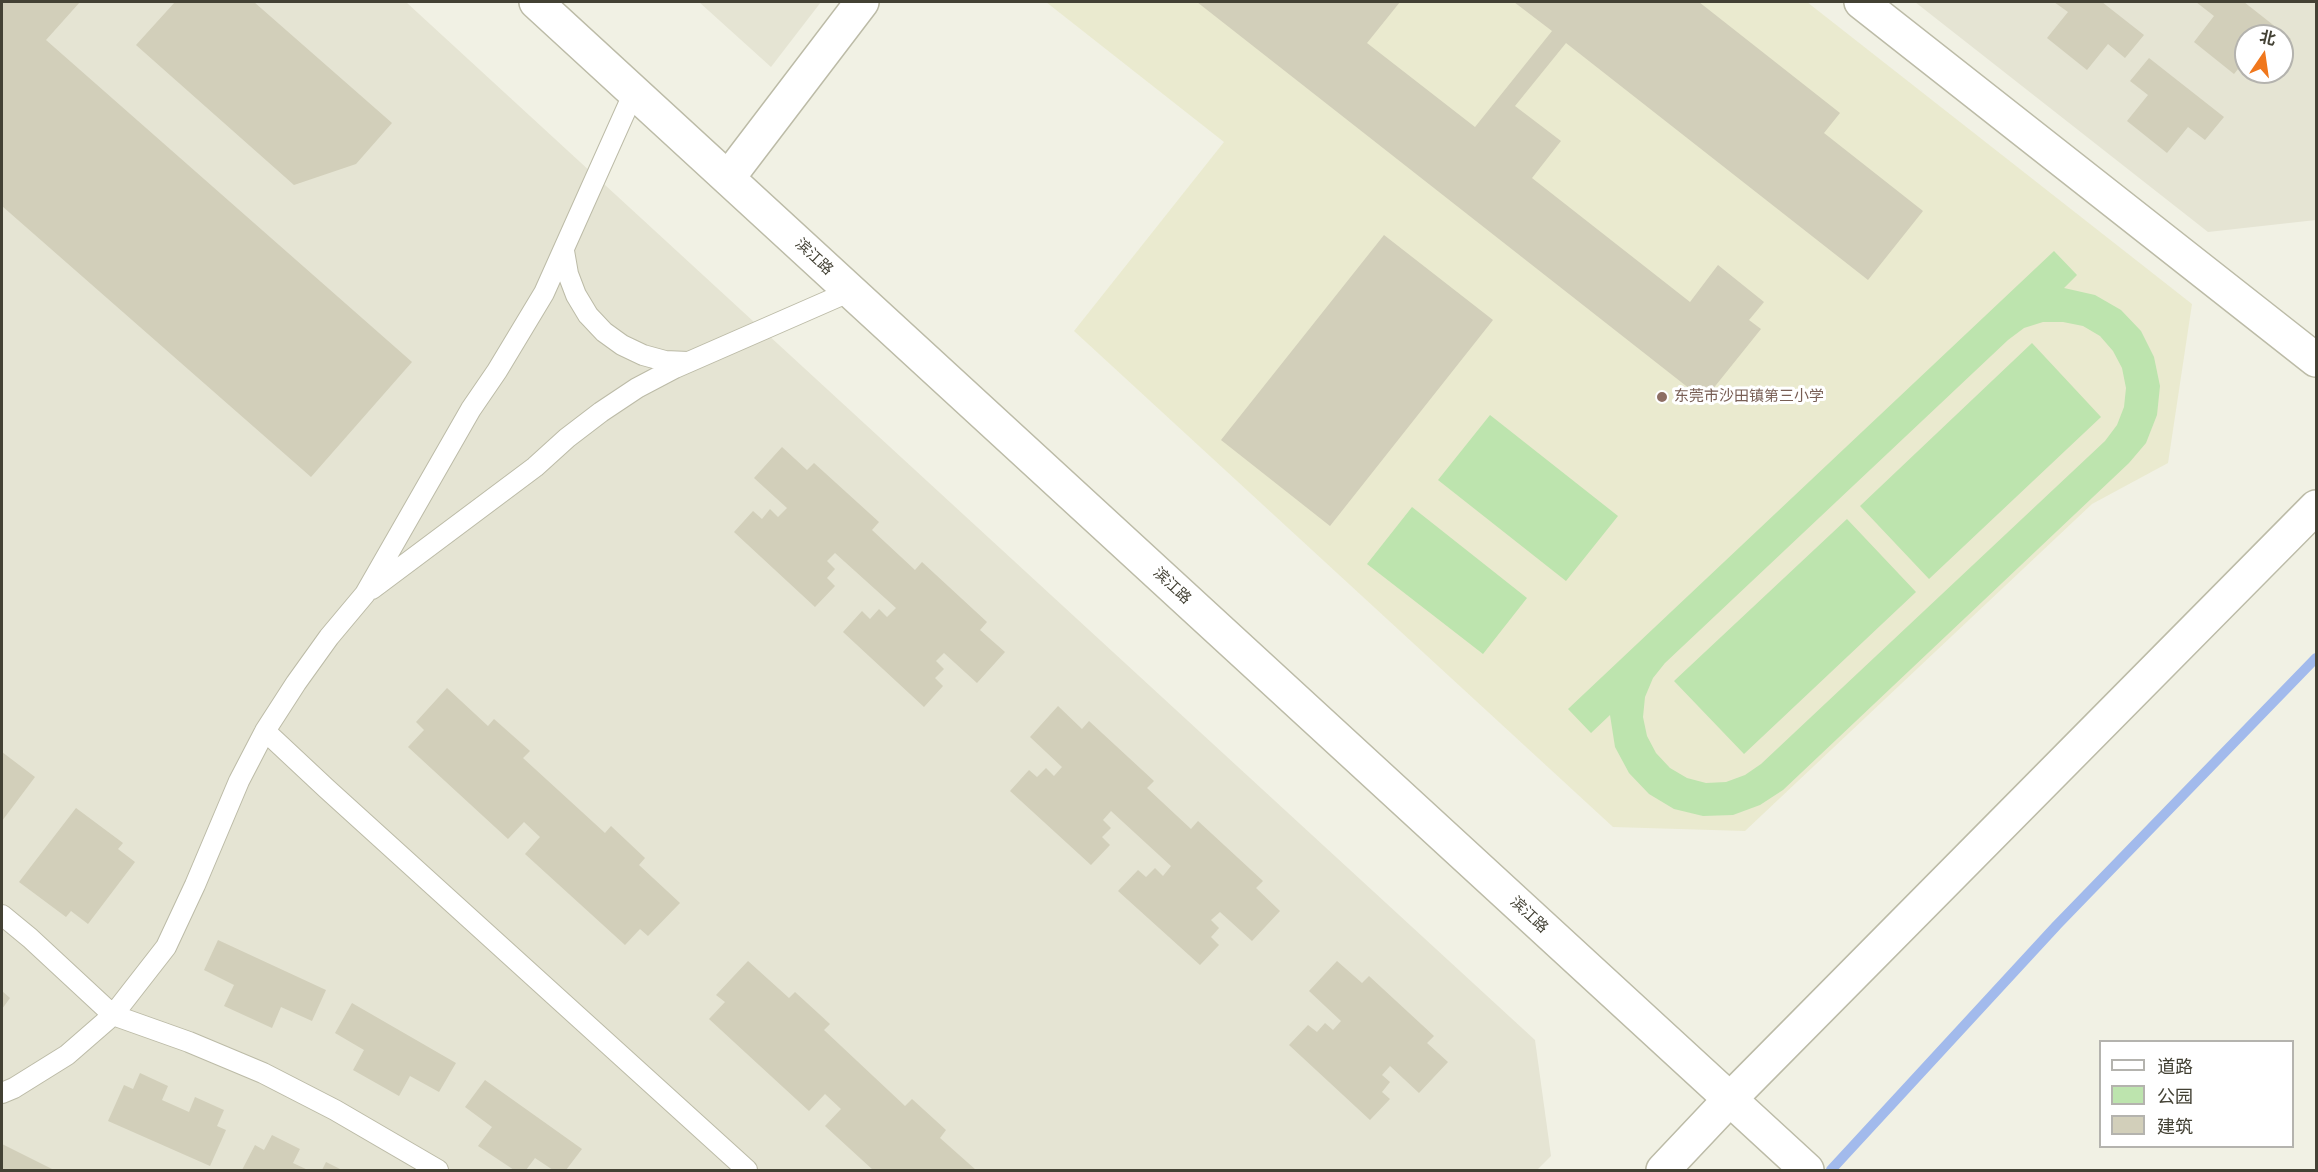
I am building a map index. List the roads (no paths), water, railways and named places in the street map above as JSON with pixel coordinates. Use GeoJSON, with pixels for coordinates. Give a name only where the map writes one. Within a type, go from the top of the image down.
{"type":"FeatureCollection","features":[{"type":"Feature","properties":{"kind":"street","name":"滨江路"},"geometry":{"type":"LineString","coordinates":[[536,2],[1806,1170]]}},
{"type":"Feature","properties":{"kind":"street"},"geometry":{"type":"LineString","coordinates":[[728,178],[862,2]]}},
{"type":"Feature","properties":{"kind":"street"},"geometry":{"type":"LineString","coordinates":[[1861,2],[2316,360]]}},
{"type":"Feature","properties":{"kind":"street"},"geometry":{"type":"LineString","coordinates":[[1663,1170],[1730,1099],[2316,507]]}},
{"type":"Feature","properties":{"kind":"lane"},"geometry":{"type":"LineString","coordinates":[[2,1093],[67,1055],[113,1015],[166,946],[195,885],[239,781],[265,731],[316,656],[365,594],[471,409],[521,332],[564,251],[634,92]]}},
{"type":"Feature","properties":{"kind":"lane"},"geometry":{"type":"LineString","coordinates":[[564,251],[568,274],[576,295],[588,315],[604,332],[622,345],[643,355],[665,361],[688,363]]}},
{"type":"Feature","properties":{"kind":"lane"},"geometry":{"type":"LineString","coordinates":[[365,594],[535,467],[601,412],[637,388],[851,291]]}},
{"type":"Feature","properties":{"kind":"lane"},"geometry":{"type":"LineString","coordinates":[[265,731],[747,1170]]}},
{"type":"Feature","properties":{"kind":"lane"},"geometry":{"type":"LineString","coordinates":[[2,915],[113,1015],[189,1042],[263,1073],[335,1110],[438,1170]]}},
{"type":"Feature","properties":{"kind":"waterway"},"geometry":{"type":"LineString","coordinates":[[1831,1170],[2057,925],[2316,658]]}},
{"type":"Feature","properties":{"kind":"place","name":"东莞市沙田镇第三小学"},"geometry":{"type":"Point","coordinates":[1662,397]}}]}
